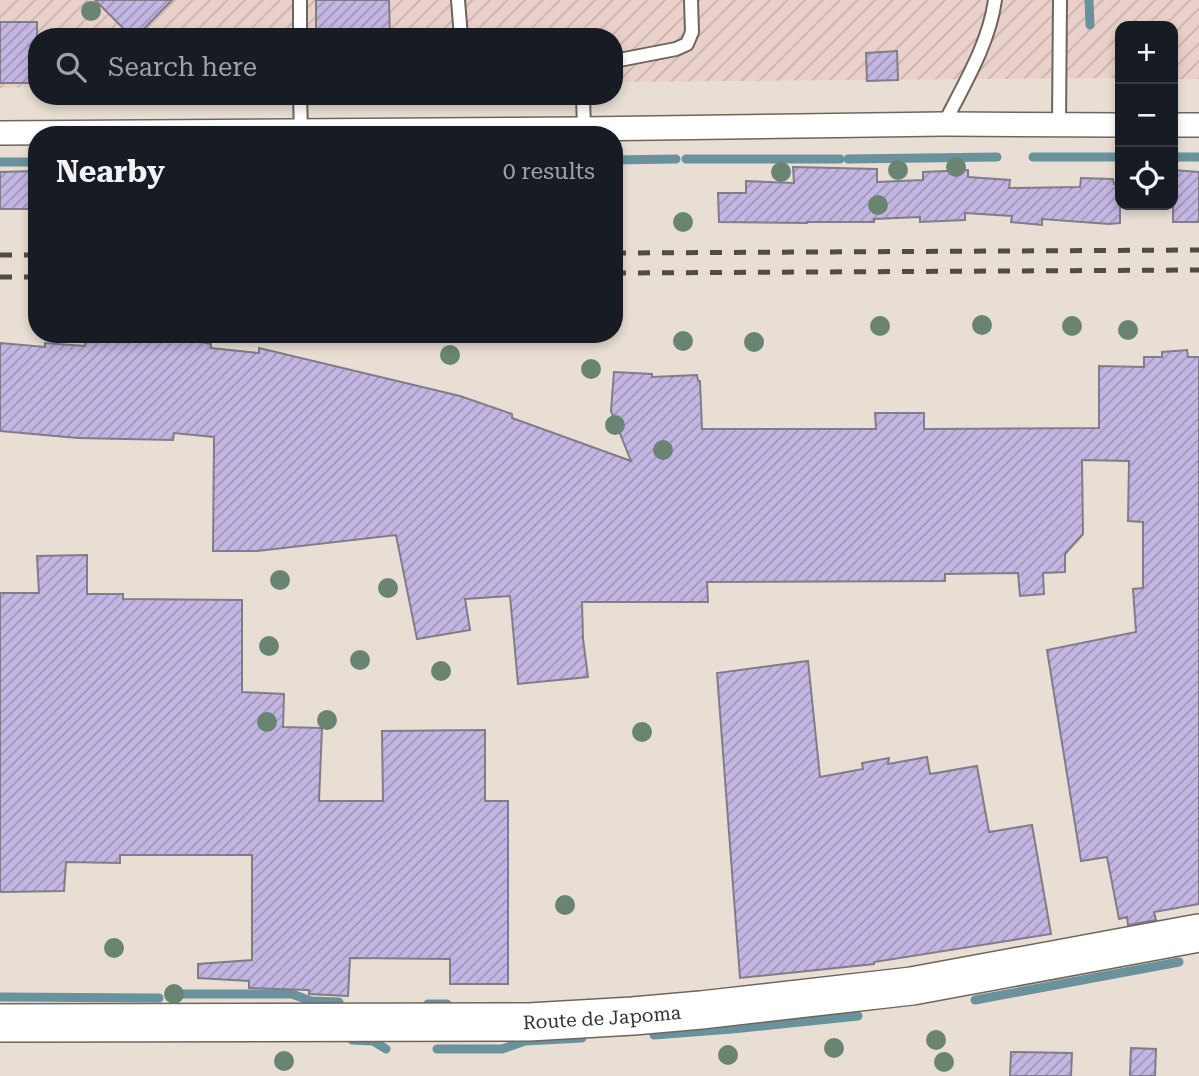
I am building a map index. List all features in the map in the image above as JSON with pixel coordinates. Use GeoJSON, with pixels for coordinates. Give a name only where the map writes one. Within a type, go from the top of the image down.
{"type":"FeatureCollection","features":[{"type":"Feature","properties":{"kind":"main road","name":"Route de Japoma"},"geometry":{"type":"LineString","coordinates":[[0,1023],[529,1022],[633,1016],[912,986],[1199,933]]}},
{"type":"Feature","properties":{"kind":"street"},"geometry":{"type":"LineString","coordinates":[[623,128],[944,124],[1115,125]]}},
{"type":"Feature","properties":{"kind":"street"},"geometry":{"type":"LineString","coordinates":[[1178,125],[1199,125]]}},
{"type":"Feature","properties":{"kind":"street"},"geometry":{"type":"LineString","coordinates":[[0,134],[28,134]]}},
{"type":"Feature","properties":{"kind":"lane"},"geometry":{"type":"LineString","coordinates":[[300,0],[300,28]]}},
{"type":"Feature","properties":{"kind":"lane"},"geometry":{"type":"LineString","coordinates":[[458,0],[460,28]]}},
{"type":"Feature","properties":{"kind":"lane"},"geometry":{"type":"LineString","coordinates":[[623,59],[676,50],[687,44],[692,32],[691,0]]}},
{"type":"Feature","properties":{"kind":"lane"},"geometry":{"type":"LineString","coordinates":[[944,124],[984,41],[995,0]]}},
{"type":"Feature","properties":{"kind":"lane"},"geometry":{"type":"LineString","coordinates":[[1059,124],[1060,0]]}},
{"type":"Feature","properties":{"kind":"lane"},"geometry":{"type":"LineString","coordinates":[[300,105],[301,126]]}},
{"type":"Feature","properties":{"kind":"lane"},"geometry":{"type":"LineString","coordinates":[[583,105],[584,126]]}},
{"type":"Feature","properties":{"kind":"shaded area"},"geometry":{"type":"Polygon","coordinates":[[[0,0],[1199,0],[1199,79],[1178,79],[1178,21],[1115,21],[1115,78],[623,82],[623,28],[28,28],[28,87],[0,88],[0,0]]]}},
{"type":"Feature","properties":{"kind":"building"},"geometry":{"type":"Polygon","coordinates":[[[95,0],[172,0],[145,28],[123,28],[95,0]]]}},
{"type":"Feature","properties":{"kind":"building"},"geometry":{"type":"Polygon","coordinates":[[[316,0],[389,0],[390,28],[316,28],[316,0]]]}},
{"type":"Feature","properties":{"kind":"building"},"geometry":{"type":"Polygon","coordinates":[[[0,22],[37,22],[37,28],[28,28],[28,83],[0,83],[0,22]]]}},
{"type":"Feature","properties":{"kind":"building"},"geometry":{"type":"Polygon","coordinates":[[[897,51],[898,80],[867,81],[866,53],[897,51]]]}},
{"type":"Feature","properties":{"kind":"building"},"geometry":{"type":"Polygon","coordinates":[[[793,167],[877,169],[877,182],[923,180],[923,172],[968,170],[968,177],[1010,180],[1009,188],[1080,187],[1081,178],[1113,179],[1115,210],[1120,210],[1120,223],[1042,219],[1042,225],[1011,222],[1012,216],[965,213],[965,220],[920,222],[920,217],[874,219],[874,222],[719,222],[718,193],[746,193],[746,181],[794,183],[793,167]]]}},
{"type":"Feature","properties":{"kind":"building"},"geometry":{"type":"Polygon","coordinates":[[[1178,170],[1199,172],[1199,222],[1173,222],[1173,210],[1178,210],[1178,170]]]}},
{"type":"Feature","properties":{"kind":"building"},"geometry":{"type":"Polygon","coordinates":[[[28,171],[28,209],[0,209],[0,172],[28,171]]]}},
{"type":"Feature","properties":{"kind":"building"},"geometry":{"type":"Polygon","coordinates":[[[0,343],[45,347],[45,343],[85,346],[85,343],[206,343],[211,344],[211,348],[259,353],[259,348],[460,396],[631,461],[611,411],[614,372],[652,374],[652,377],[697,375],[700,381],[702,429],[876,429],[875,413],[924,413],[924,429],[1099,428],[1099,366],[1144,367],[1144,357],[1162,357],[1162,352],[1187,350],[1188,357],[1199,357],[1199,904],[1154,912],[1156,920],[1128,925],[1127,917],[1119,919],[1107,857],[1081,861],[1047,650],[1136,632],[1133,589],[1143,588],[1143,522],[1128,521],[1129,461],[1082,460],[1083,534],[1065,554],[1065,572],[1043,573],[1044,594],[1020,596],[1018,573],[945,574],[945,581],[707,582],[708,602],[582,602],[588,677],[518,684],[510,596],[465,599],[470,630],[417,639],[396,535],[257,551],[213,551],[214,437],[174,433],[173,440],[78,438],[0,431],[0,343]]]}},
{"type":"Feature","properties":{"kind":"building"},"geometry":{"type":"Polygon","coordinates":[[[87,555],[87,594],[123,594],[123,599],[242,600],[242,692],[284,694],[283,727],[322,728],[319,801],[383,801],[382,731],[485,730],[485,801],[508,801],[508,984],[450,984],[450,959],[350,958],[348,996],[309,994],[309,990],[249,988],[249,981],[198,978],[198,964],[252,960],[252,855],[120,855],[120,863],[66,862],[64,891],[0,892],[0,593],[39,593],[37,556],[87,555]]]}},
{"type":"Feature","properties":{"kind":"building"},"geometry":{"type":"Polygon","coordinates":[[[808,661],[820,777],[863,769],[862,763],[889,758],[888,764],[927,757],[930,774],[977,766],[989,832],[1032,825],[1051,934],[874,964],[740,978],[717,673],[808,661]]]}},
{"type":"Feature","properties":{"kind":"building"},"geometry":{"type":"Polygon","coordinates":[[[1131,1048],[1156,1049],[1155,1076],[1130,1076],[1131,1048]]]}},
{"type":"Feature","properties":{"kind":"building"},"geometry":{"type":"Polygon","coordinates":[[[1011,1052],[1072,1053],[1071,1076],[1010,1076],[1011,1052]]]}},
{"type":"Feature","properties":{"kind":"waterway"},"geometry":{"type":"LineString","coordinates":[[1089,0],[1090,25]]}},
{"type":"Feature","properties":{"kind":"waterway"},"geometry":{"type":"LineString","coordinates":[[848,159],[997,157]]}},
{"type":"Feature","properties":{"kind":"waterway"},"geometry":{"type":"LineString","coordinates":[[1033,157],[1115,157]]}},
{"type":"Feature","properties":{"kind":"waterway"},"geometry":{"type":"LineString","coordinates":[[1178,157],[1199,157]]}},
{"type":"Feature","properties":{"kind":"waterway"},"geometry":{"type":"LineString","coordinates":[[623,160],[676,159]]}},
{"type":"Feature","properties":{"kind":"waterway"},"geometry":{"type":"LineString","coordinates":[[686,159],[840,159]]}},
{"type":"Feature","properties":{"kind":"waterway"},"geometry":{"type":"LineString","coordinates":[[0,162],[28,162]]}},
{"type":"Feature","properties":{"kind":"waterway"},"geometry":{"type":"LineString","coordinates":[[975,1000],[1179,962]]}},
{"type":"Feature","properties":{"kind":"waterway"},"geometry":{"type":"LineString","coordinates":[[181,994],[292,994],[311,1001],[339,1002]]}},
{"type":"Feature","properties":{"kind":"waterway"},"geometry":{"type":"LineString","coordinates":[[0,997],[159,998]]}},
{"type":"Feature","properties":{"kind":"waterway"},"geometry":{"type":"LineString","coordinates":[[428,1004],[447,1004]]}},
{"type":"Feature","properties":{"kind":"waterway"},"geometry":{"type":"LineString","coordinates":[[654,1035],[858,1016]]}},
{"type":"Feature","properties":{"kind":"waterway"},"geometry":{"type":"LineString","coordinates":[[437,1049],[502,1049],[525,1041],[582,1038]]}},
{"type":"Feature","properties":{"kind":"waterway"},"geometry":{"type":"LineString","coordinates":[[352,1040],[373,1041],[386,1049]]}},
{"type":"Feature","properties":{"kind":"railway"},"geometry":{"type":"LineString","coordinates":[[623,253],[1199,250]]}},
{"type":"Feature","properties":{"kind":"railway"},"geometry":{"type":"LineString","coordinates":[[0,255],[28,255]]}},
{"type":"Feature","properties":{"kind":"railway"},"geometry":{"type":"LineString","coordinates":[[623,273],[1199,270]]}},
{"type":"Feature","properties":{"kind":"railway"},"geometry":{"type":"LineString","coordinates":[[0,277],[28,277]]}}]}
